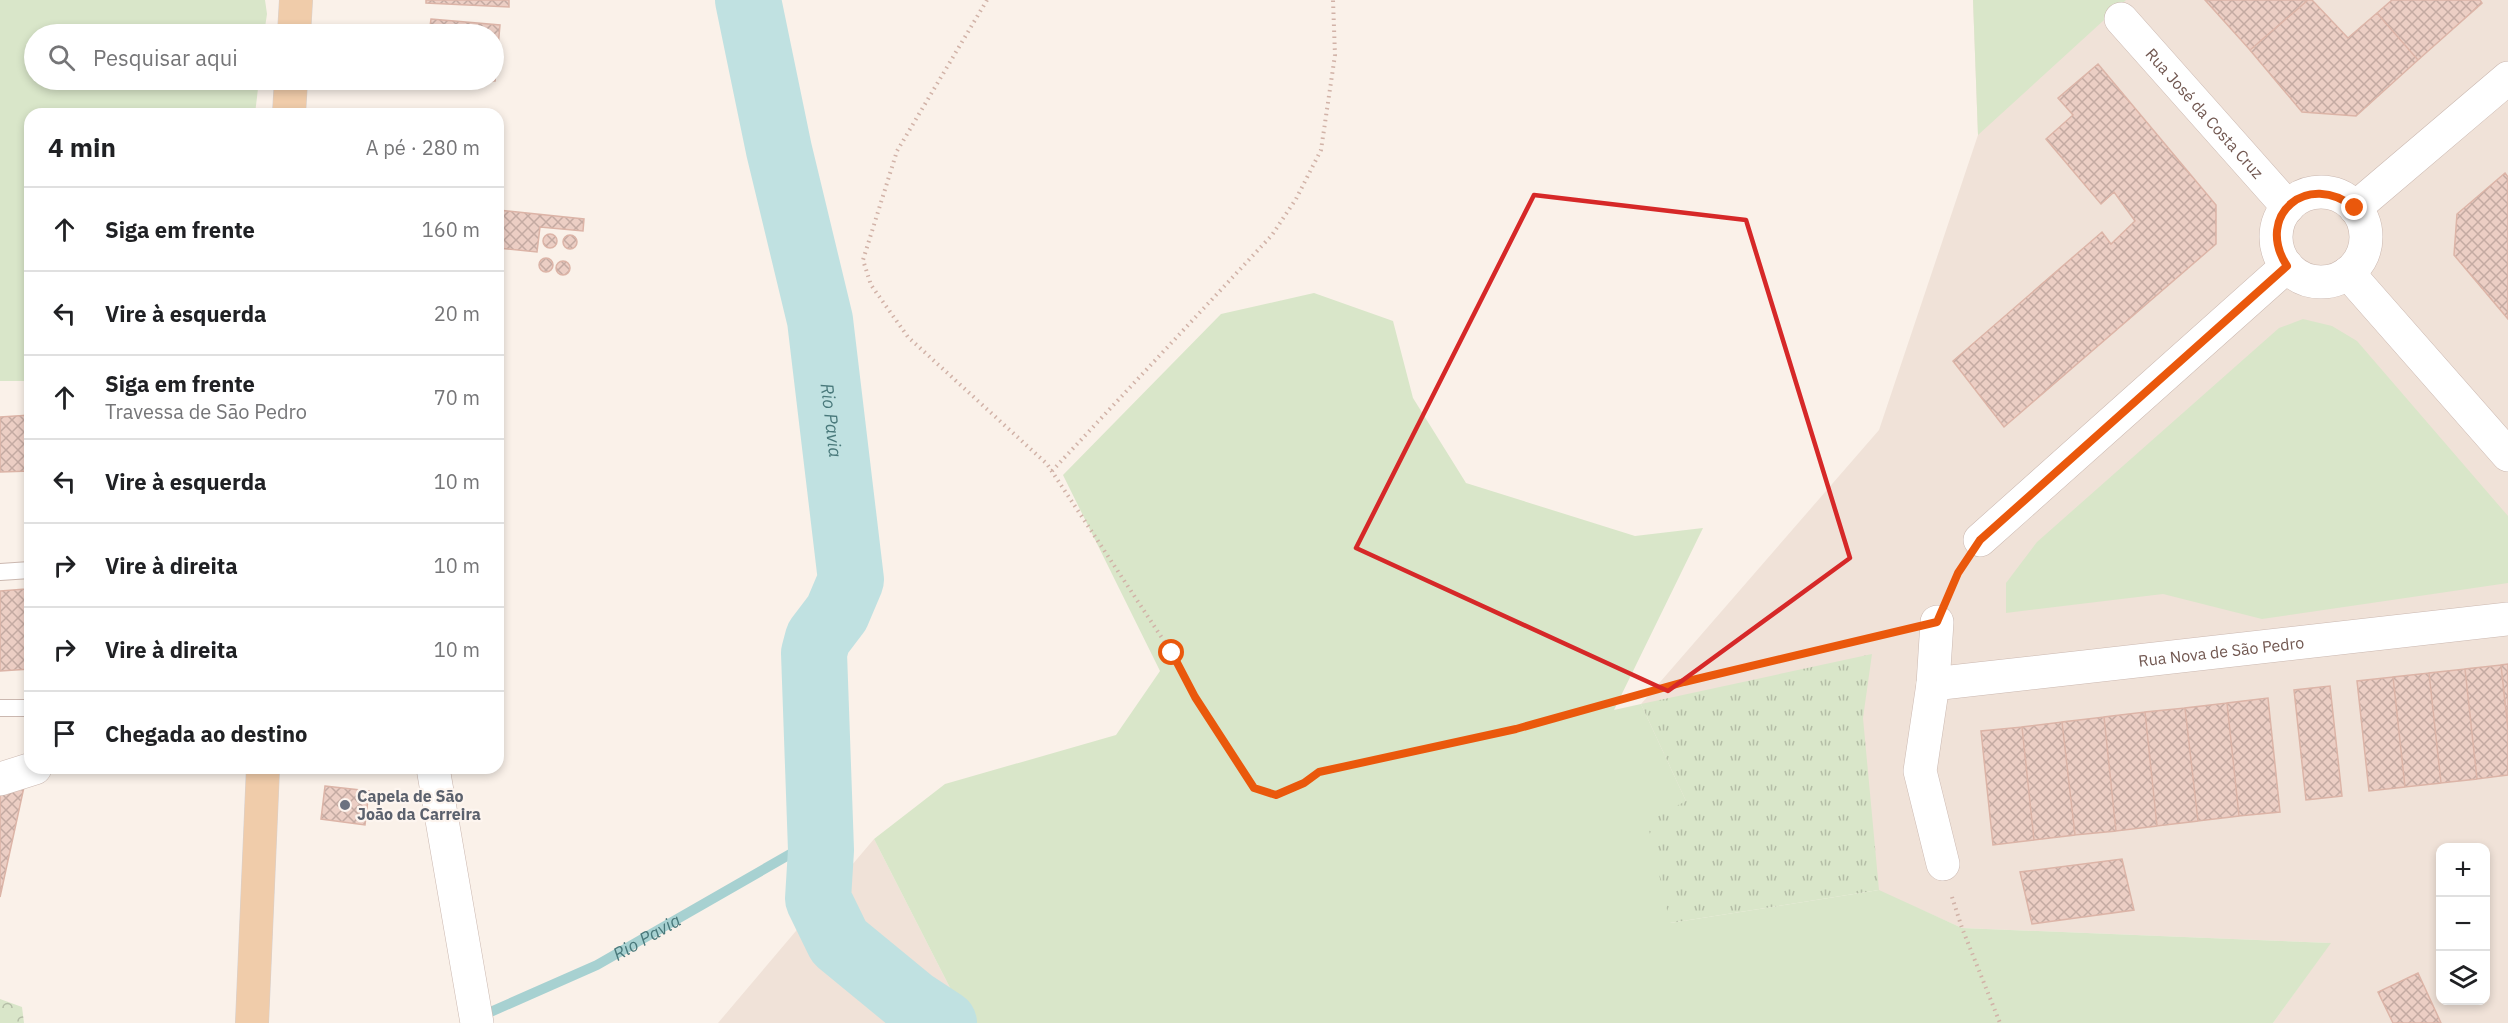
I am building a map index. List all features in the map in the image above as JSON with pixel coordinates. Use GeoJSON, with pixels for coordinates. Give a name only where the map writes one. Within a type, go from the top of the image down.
{"type":"FeatureCollection","features":[{"type":"Feature","properties":{"kind":"main road"},"geometry":{"type":"LineString","coordinates":[[295,24],[296,0]]}},
{"type":"Feature","properties":{"kind":"main road"},"geometry":{"type":"LineString","coordinates":[[289,108],[290,90]]}},
{"type":"Feature","properties":{"kind":"main road"},"geometry":{"type":"LineString","coordinates":[[252,1023],[263,774]]}},
{"type":"Feature","properties":{"kind":"street","name":"Rua José da Costa Cruz"},"geometry":{"type":"LineString","coordinates":[[2121,19],[2288,207]]}},
{"type":"Feature","properties":{"kind":"street"},"geometry":{"type":"LineString","coordinates":[[2355,208],[2508,78]]}},
{"type":"Feature","properties":{"kind":"street"},"geometry":{"type":"LineString","coordinates":[[2314,193],[2329,193],[2343,198],[2355,208],[2363,220],[2365,242],[2358,262],[2348,273],[2336,279],[2316,281],[2296,275],[2287,266],[2276,243],[2281,217],[2288,207],[2300,198],[2314,193]]}},
{"type":"Feature","properties":{"kind":"street"},"geometry":{"type":"LineString","coordinates":[[1980,540],[2287,266]]}},
{"type":"Feature","properties":{"kind":"street"},"geometry":{"type":"LineString","coordinates":[[2348,273],[2508,455]]}},
{"type":"Feature","properties":{"kind":"street","name":"Rua Nova de São Pedro"},"geometry":{"type":"LineString","coordinates":[[1933,684],[2508,619]]}},
{"type":"Feature","properties":{"kind":"street"},"geometry":{"type":"LineString","coordinates":[[1937,622],[1933,684],[1920,771],[1943,864]]}},
{"type":"Feature","properties":{"kind":"street"},"geometry":{"type":"LineString","coordinates":[[0,779],[24,771]]}},
{"type":"Feature","properties":{"kind":"street"},"geometry":{"type":"LineString","coordinates":[[434,774],[474,1008]]}},
{"type":"Feature","properties":{"kind":"lane"},"geometry":{"type":"LineString","coordinates":[[0,572],[24,570]]}},
{"type":"Feature","properties":{"kind":"lane"},"geometry":{"type":"LineString","coordinates":[[0,708],[24,708]]}},
{"type":"Feature","properties":{"kind":"path"},"geometry":{"type":"LineString","coordinates":[[987,0],[897,151],[863,260],[872,285],[908,337],[1047,464],[1172,653],[1195,697],[1254,788],[1276,795],[1304,783],[1319,772],[1516,729],[1684,682],[1937,622],[1958,573],[1980,540]]}},
{"type":"Feature","properties":{"kind":"path"},"geometry":{"type":"LineString","coordinates":[[1052,471],[1272,235],[1296,199],[1321,150],[1335,55],[1333,0]]}},
{"type":"Feature","properties":{"kind":"path"},"geometry":{"type":"LineString","coordinates":[[1943,864],[1962,928],[2000,1023]]}},
{"type":"Feature","properties":{"kind":"highlighted area"},"geometry":{"type":"Polygon","coordinates":[[[1534,195],[1746,220],[1850,558],[1668,691],[1356,548],[1534,195]]]}},
{"type":"Feature","properties":{"kind":"shaded area"},"geometry":{"type":"Polygon","coordinates":[[[1973,0],[2508,0],[2508,1023],[2273,1023],[2330,943],[1962,928],[1879,891],[1647,821],[1686,801],[1641,704],[1879,430],[1978,135],[1973,0]]]}},
{"type":"Feature","properties":{"kind":"shaded area"},"geometry":{"type":"Polygon","coordinates":[[[874,839],[968,1023],[718,1023],[874,839]]]}},
{"type":"Feature","properties":{"kind":"green space"},"geometry":{"type":"Polygon","coordinates":[[[0,0],[265,0],[266,24],[24,24],[24,90],[258,90],[256,108],[24,108],[24,381],[0,381],[0,0]]]}},
{"type":"Feature","properties":{"kind":"green space"},"geometry":{"type":"Polygon","coordinates":[[[1973,0],[2126,0],[1978,135],[1973,0]]]}},
{"type":"Feature","properties":{"kind":"green space"},"geometry":{"type":"Polygon","coordinates":[[[1314,293],[1393,321],[1413,398],[1466,483],[1635,536],[1703,528],[1614,710],[1641,704],[1686,801],[1670,923],[1879,890],[1962,928],[2331,943],[2273,1023],[968,1023],[874,839],[945,784],[1116,735],[1160,671],[1063,475],[1221,314],[1314,293]]]}},
{"type":"Feature","properties":{"kind":"green space"},"geometry":{"type":"Polygon","coordinates":[[[2303,319],[2332,326],[2357,341],[2508,516],[2508,583],[2262,619],[2163,594],[2006,613],[2006,583],[2037,542],[2279,328],[2303,319]]]}},
{"type":"Feature","properties":{"kind":"green space"},"geometry":{"type":"Polygon","coordinates":[[[1872,654],[1863,718],[1879,890],[1670,923],[1647,821],[1686,801],[1641,704],[1872,654]]]}},
{"type":"Feature","properties":{"kind":"green space"},"geometry":{"type":"Polygon","coordinates":[[[0,999],[22,1007],[24,1023],[0,1023],[0,999]]]}},
{"type":"Feature","properties":{"kind":"building"},"geometry":{"type":"Polygon","coordinates":[[[426,0],[509,0],[509,7],[426,3],[426,0]]]}},
{"type":"Feature","properties":{"kind":"building"},"geometry":{"type":"Polygon","coordinates":[[[2205,0],[2308,0],[2250,50],[2205,0]]]}},
{"type":"Feature","properties":{"kind":"building"},"geometry":{"type":"Polygon","coordinates":[[[2308,0],[2312,0],[2348,38],[2377,13],[2418,60],[2356,116],[2302,112],[2250,50],[2308,0]]]}},
{"type":"Feature","properties":{"kind":"building"},"geometry":{"type":"Polygon","coordinates":[[[2392,0],[2480,0],[2482,3],[2418,60],[2377,13],[2392,0]]]}},
{"type":"Feature","properties":{"kind":"building"},"geometry":{"type":"Polygon","coordinates":[[[431,19],[488,24],[430,24],[431,19]]]}},
{"type":"Feature","properties":{"kind":"building"},"geometry":{"type":"Polygon","coordinates":[[[2098,64],[2216,205],[2216,244],[2004,427],[1953,361],[2102,232],[2111,244],[2135,221],[2114,192],[2101,204],[2046,139],[2073,115],[2058,98],[2098,64]]]}},
{"type":"Feature","properties":{"kind":"building"},"geometry":{"type":"Polygon","coordinates":[[[2505,173],[2508,177],[2508,319],[2454,255],[2457,214],[2505,173]]]}},
{"type":"Feature","properties":{"kind":"building"},"geometry":{"type":"Polygon","coordinates":[[[504,211],[584,219],[583,231],[540,227],[537,252],[504,249],[504,211]]]}},
{"type":"Feature","properties":{"kind":"building"},"geometry":{"type":"Polygon","coordinates":[[[547,234],[553,234],[557,241],[553,248],[547,248],[543,244],[543,238],[547,234]]]}},
{"type":"Feature","properties":{"kind":"building"},"geometry":{"type":"Polygon","coordinates":[[[567,235],[573,235],[577,242],[573,249],[567,249],[563,245],[563,239],[567,235]]]}},
{"type":"Feature","properties":{"kind":"building"},"geometry":{"type":"Polygon","coordinates":[[[543,258],[549,258],[553,265],[549,272],[543,272],[539,268],[539,262],[543,258]]]}},
{"type":"Feature","properties":{"kind":"building"},"geometry":{"type":"Polygon","coordinates":[[[560,261],[566,261],[570,268],[566,275],[560,275],[556,271],[556,265],[560,261]]]}},
{"type":"Feature","properties":{"kind":"building"},"geometry":{"type":"Polygon","coordinates":[[[24,415],[24,471],[0,472],[0,417],[24,415]]]}},
{"type":"Feature","properties":{"kind":"building"},"geometry":{"type":"Polygon","coordinates":[[[24,589],[24,669],[0,671],[0,591],[24,589]]]}},
{"type":"Feature","properties":{"kind":"building"},"geometry":{"type":"Polygon","coordinates":[[[2508,664],[2508,730],[2501,665],[2508,664]]]}},
{"type":"Feature","properties":{"kind":"building"},"geometry":{"type":"Polygon","coordinates":[[[2501,665],[2508,730],[2508,775],[2477,779],[2465,669],[2501,665]]]}},
{"type":"Feature","properties":{"kind":"building"},"geometry":{"type":"Polygon","coordinates":[[[2465,669],[2477,779],[2441,783],[2429,673],[2465,669]]]}},
{"type":"Feature","properties":{"kind":"building"},"geometry":{"type":"Polygon","coordinates":[[[2429,673],[2441,783],[2405,787],[2393,677],[2429,673]]]}},
{"type":"Feature","properties":{"kind":"building"},"geometry":{"type":"Polygon","coordinates":[[[2393,677],[2405,787],[2369,791],[2357,681],[2393,677]]]}},
{"type":"Feature","properties":{"kind":"building"},"geometry":{"type":"Polygon","coordinates":[[[2330,686],[2342,796],[2306,800],[2294,690],[2330,686]]]}},
{"type":"Feature","properties":{"kind":"building"},"geometry":{"type":"Polygon","coordinates":[[[2268,698],[2280,812],[2239,816],[2227,703],[2268,698]]]}},
{"type":"Feature","properties":{"kind":"building"},"geometry":{"type":"Polygon","coordinates":[[[2227,703],[2239,816],[2198,821],[2185,708],[2227,703]]]}},
{"type":"Feature","properties":{"kind":"building"},"geometry":{"type":"Polygon","coordinates":[[[2185,708],[2198,821],[2157,826],[2145,712],[2185,708]]]}},
{"type":"Feature","properties":{"kind":"building"},"geometry":{"type":"Polygon","coordinates":[[[2145,712],[2157,826],[2116,831],[2104,717],[2145,712]]]}},
{"type":"Feature","properties":{"kind":"building"},"geometry":{"type":"Polygon","coordinates":[[[2104,717],[2116,831],[2075,835],[2062,722],[2104,717]]]}},
{"type":"Feature","properties":{"kind":"building"},"geometry":{"type":"Polygon","coordinates":[[[2062,722],[2075,835],[2034,840],[2022,727],[2062,722]]]}},
{"type":"Feature","properties":{"kind":"building"},"geometry":{"type":"Polygon","coordinates":[[[2022,727],[2034,840],[1993,845],[1981,731],[2022,727]]]}},
{"type":"Feature","properties":{"kind":"building","name":"Capela de São João da Carreira"},"geometry":{"type":"Polygon","coordinates":[[[325,786],[369,791],[365,825],[321,819],[325,786]]]}},
{"type":"Feature","properties":{"kind":"building"},"geometry":{"type":"Polygon","coordinates":[[[24,787],[0,897],[0,793],[24,787]]]}},
{"type":"Feature","properties":{"kind":"building"},"geometry":{"type":"Polygon","coordinates":[[[2122,859],[2134,910],[2032,924],[2020,872],[2122,859]]]}},
{"type":"Feature","properties":{"kind":"building"},"geometry":{"type":"Polygon","coordinates":[[[2418,973],[2441,1023],[2393,1023],[2378,992],[2418,973]]]}},
{"type":"Feature","properties":{"kind":"waterway","name":"Rio Pavia"},"geometry":{"type":"LineString","coordinates":[[748,0],[779,150],[820,320],[851,580],[837,613],[818,638],[814,653],[821,850],[818,899],[839,942],[912,1002],[944,1023]]}},
{"type":"Feature","properties":{"kind":"waterway","name":"Rio Pavia"},"geometry":{"type":"LineString","coordinates":[[479,1017],[597,965],[820,837]]}},
{"type":"Feature","properties":{"kind":"place","name":"Capela de São João da Carreira"},"geometry":{"type":"Point","coordinates":[345,805]}},
{"type":"Feature","properties":{"kind":"route"},"geometry":{"type":"LineString","coordinates":[[1172,653],[1195,697],[1254,788],[1276,795],[1304,783],[1319,772],[1420,748],[1516,729],[1684,682],[1937,622],[1958,573],[1980,540],[2287,266],[2276,243],[2281,217],[2288,207],[2300,198],[2314,193],[2329,193],[2343,198],[2355,208]]}}]}
